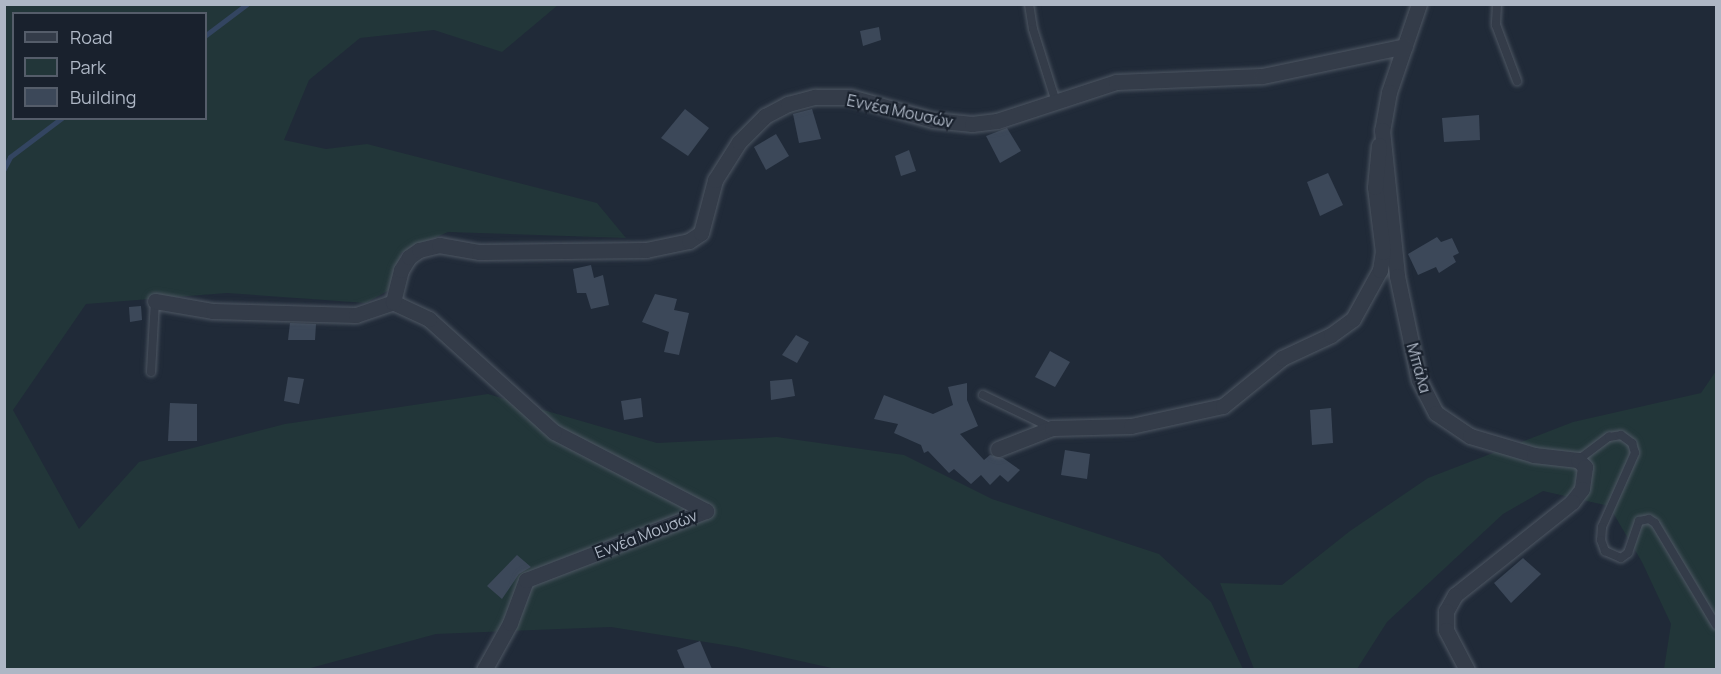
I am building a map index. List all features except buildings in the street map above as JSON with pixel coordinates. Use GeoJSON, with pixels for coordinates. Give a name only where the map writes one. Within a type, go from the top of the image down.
{"type":"FeatureCollection","features":[{"type":"Feature","properties":{"kind":"street","name":"Μπάλα"},"geometry":{"type":"LineString","coordinates":[[1419,4],[1389,92],[1382,130],[1397,276],[1419,380],[1427,397],[1448,424],[1470,436],[1534,455],[1578,460]]}},
{"type":"Feature","properties":{"kind":"street","name":"Εννέα Μουσών"},"geometry":{"type":"LineString","coordinates":[[484,669],[510,623],[526,580],[706,511],[554,432],[429,319],[393,302],[409,257],[419,250],[439,245],[479,252],[646,250],[689,241],[701,233],[707,222],[715,180],[726,160],[765,116],[788,104],[814,97],[850,97],[933,120],[972,124],[997,121],[1116,82],[1262,76],[1325,66],[1405,46]]}},
{"type":"Feature","properties":{"kind":"street"},"geometry":{"type":"LineString","coordinates":[[998,448],[1052,428],[1131,426],[1223,406],[1282,358],[1331,335],[1353,319],[1380,270],[1383,252],[1375,165],[1382,130]]}},
{"type":"Feature","properties":{"kind":"street"},"geometry":{"type":"LineString","coordinates":[[155,301],[213,311],[356,315],[393,302]]}},
{"type":"Feature","properties":{"kind":"street"},"geometry":{"type":"LineString","coordinates":[[1467,669],[1446,630],[1446,611],[1455,595],[1474,576],[1572,502],[1586,476],[1585,467],[1578,460]]}},
{"type":"Feature","properties":{"kind":"lane"},"geometry":{"type":"LineString","coordinates":[[1029,4],[1032,29],[1057,103]]}},
{"type":"Feature","properties":{"kind":"lane"},"geometry":{"type":"LineString","coordinates":[[1497,4],[1498,33],[1517,81]]}},
{"type":"Feature","properties":{"kind":"lane"},"geometry":{"type":"LineString","coordinates":[[151,372],[155,301]]}},
{"type":"Feature","properties":{"kind":"lane"},"geometry":{"type":"LineString","coordinates":[[982,395],[1052,428]]}},
{"type":"Feature","properties":{"kind":"lane"},"geometry":{"type":"LineString","coordinates":[[1578,460],[1609,437],[1621,435],[1632,443],[1635,453],[1602,526],[1601,540],[1605,551],[1621,558],[1628,553],[1639,521],[1649,519],[1655,524],[1716,625]]}},
{"type":"Feature","properties":{"kind":"green space"},"geometry":{"type":"Polygon","coordinates":[[[4,5],[558,5],[502,52],[434,30],[360,38],[309,80],[284,140],[326,149],[367,144],[597,203],[626,238],[448,232],[401,253],[391,289],[366,303],[227,293],[86,304],[13,410],[79,529],[139,462],[285,424],[488,394],[657,443],[777,437],[904,455],[992,499],[1159,554],[1211,602],[1243,669],[836,669],[737,647],[611,627],[436,634],[307,669],[5,669],[4,5]]]}},
{"type":"Feature","properties":{"kind":"green space"},"geometry":{"type":"Polygon","coordinates":[[[1716,371],[1716,669],[1664,669],[1671,624],[1642,562],[1609,506],[1543,491],[1503,514],[1387,622],[1357,669],[1254,669],[1220,583],[1282,585],[1350,531],[1428,478],[1573,422],[1701,393],[1716,371]]]}},
{"type":"Feature","properties":{"kind":"waterway"},"geometry":{"type":"LineString","coordinates":[[207,34],[247,4]]}},
{"type":"Feature","properties":{"kind":"waterway"},"geometry":{"type":"LineString","coordinates":[[4,169],[10,157],[59,120]]}}]}
